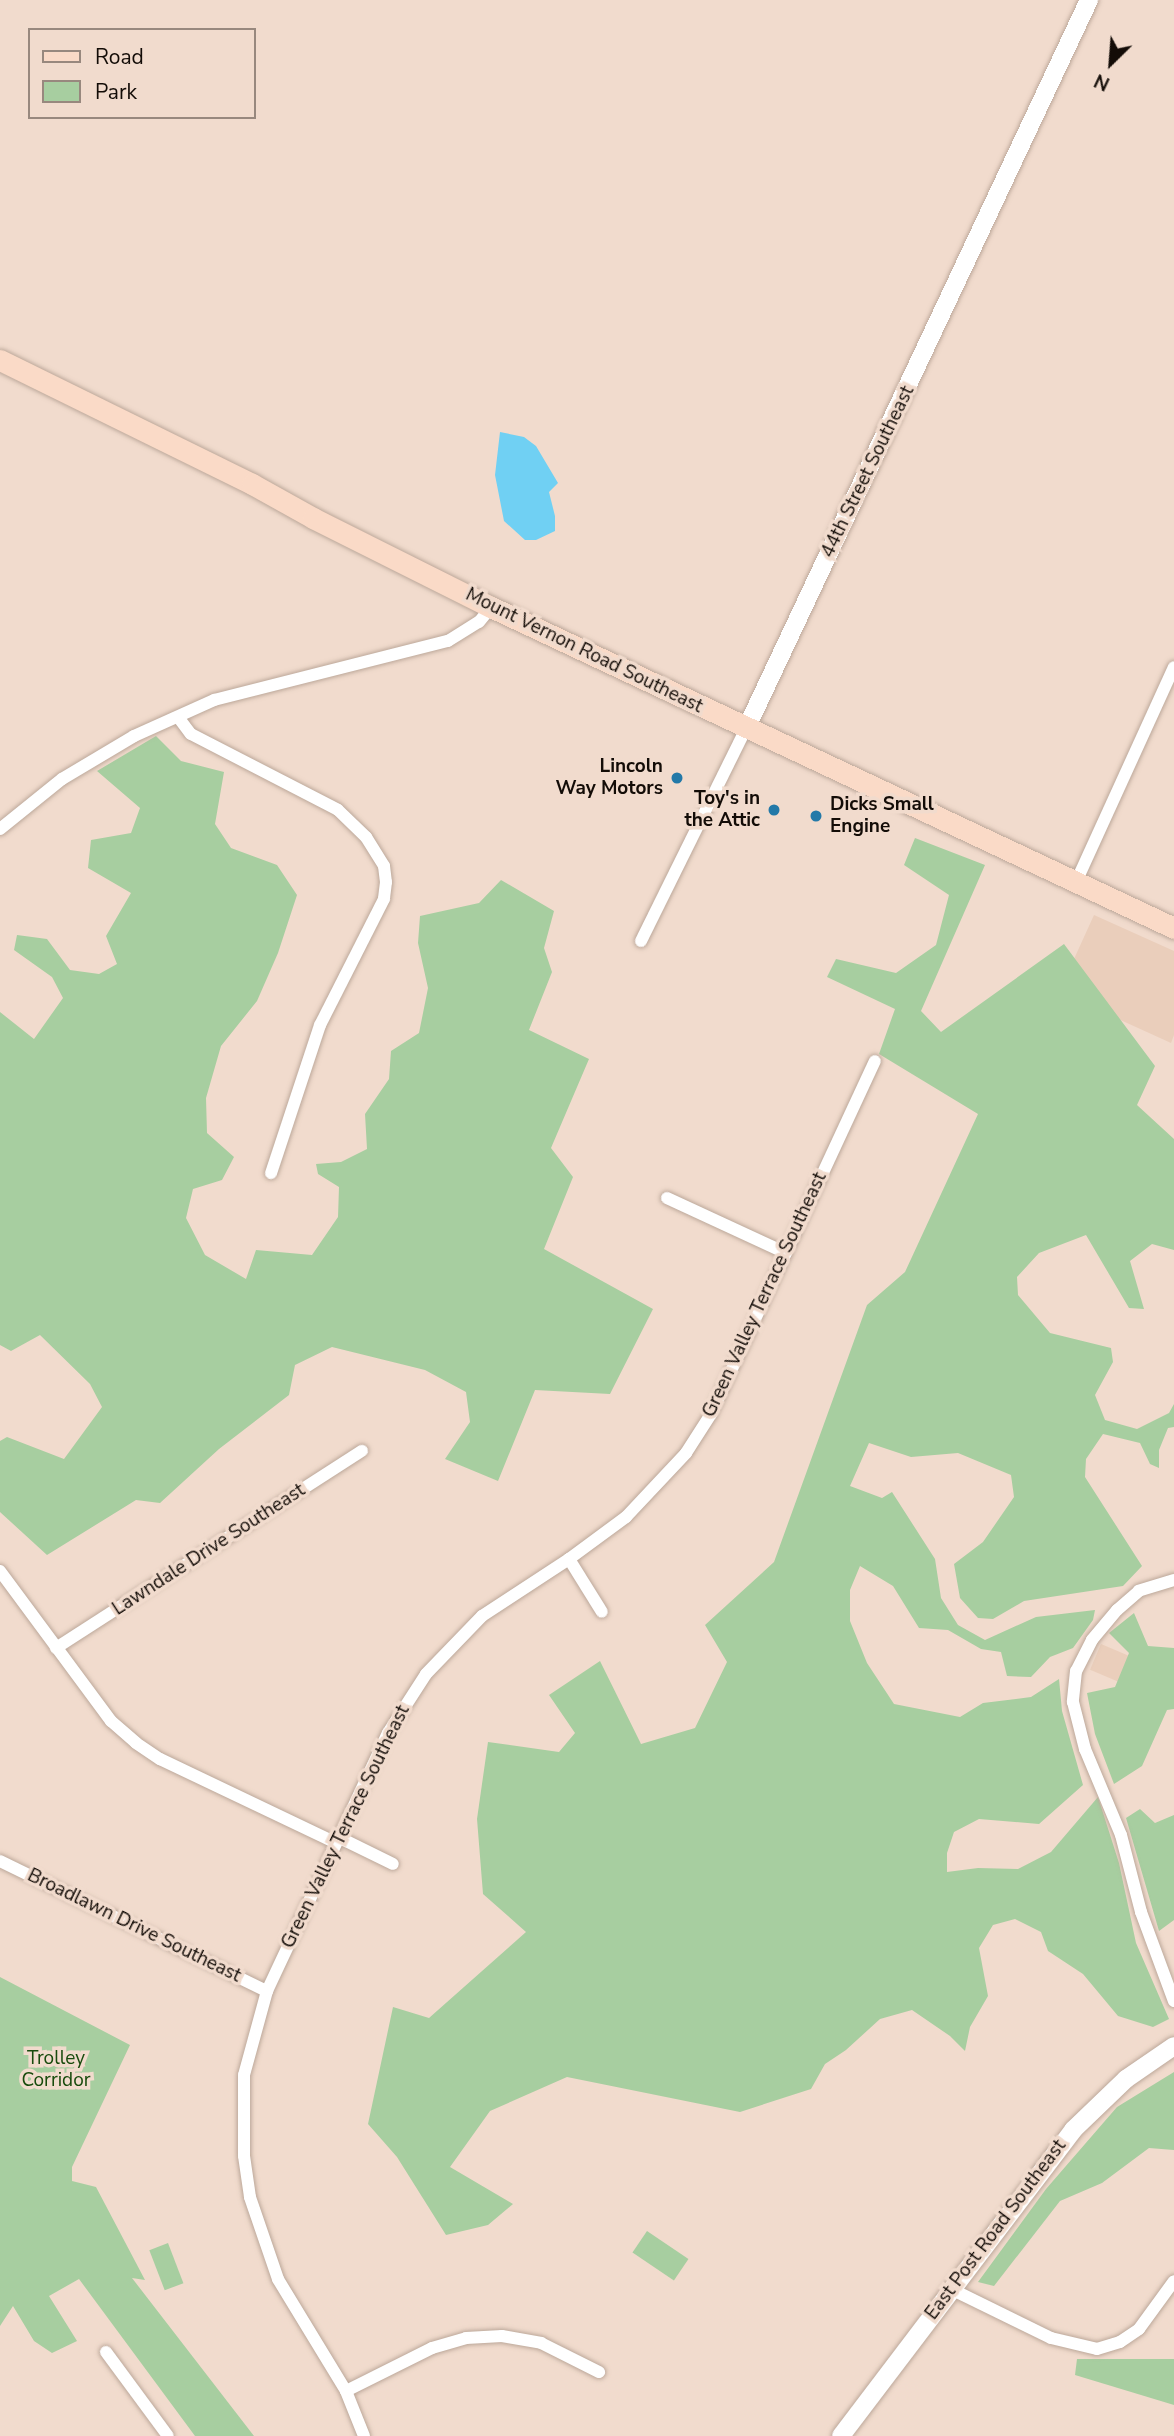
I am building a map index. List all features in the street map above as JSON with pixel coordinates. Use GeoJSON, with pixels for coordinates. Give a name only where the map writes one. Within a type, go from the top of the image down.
{"type":"FeatureCollection","features":[{"type":"Feature","properties":{"kind":"main road","name":"Mount Vernon Road Southeast"},"geometry":{"type":"LineString","coordinates":[[0,360],[252,484],[313,518],[491,607],[1174,928]]}},
{"type":"Feature","properties":{"kind":"street","name":"44th Street Southeast"},"geometry":{"type":"LineString","coordinates":[[641,941],[746,729],[1089,0]]}},
{"type":"Feature","properties":{"kind":"street"},"geometry":{"type":"LineString","coordinates":[[0,829],[90,761],[214,700],[448,641],[479,622],[491,607]]}},
{"type":"Feature","properties":{"kind":"street"},"geometry":{"type":"LineString","coordinates":[[1076,882],[1174,667]]}},
{"type":"Feature","properties":{"kind":"street"},"geometry":{"type":"LineString","coordinates":[[178,717],[191,734],[338,810],[366,837],[384,866],[384,899],[320,1025],[271,1173]]}},
{"type":"Feature","properties":{"kind":"street","name":"Green Valley Terrace Southeast"},"geometry":{"type":"LineString","coordinates":[[364,2436],[346,2391],[278,2279],[250,2197],[243,2145],[244,2074],[267,1991],[388,1733],[426,1674],[482,1616],[569,1559],[626,1517],[686,1453],[712,1414],[875,1061]]}},
{"type":"Feature","properties":{"kind":"street"},"geometry":{"type":"LineString","coordinates":[[667,1198],[786,1253]]}},
{"type":"Feature","properties":{"kind":"street","name":"Lawndale Drive Southeast"},"geometry":{"type":"LineString","coordinates":[[56,1648],[362,1451]]}},
{"type":"Feature","properties":{"kind":"street"},"geometry":{"type":"LineString","coordinates":[[569,1559],[602,1612]]}},
{"type":"Feature","properties":{"kind":"street"},"geometry":{"type":"LineString","coordinates":[[0,1571],[111,1721],[136,1744],[160,1759],[393,1864]]}},
{"type":"Feature","properties":{"kind":"street"},"geometry":{"type":"LineString","coordinates":[[1174,1580],[1139,1591],[1117,1610],[1092,1640],[1076,1671],[1073,1702],[1085,1749],[1121,1835],[1141,1912],[1174,2001]]}},
{"type":"Feature","properties":{"kind":"street","name":"Broadlawn Drive Southeast"},"geometry":{"type":"LineString","coordinates":[[0,1861],[267,1991]]}},
{"type":"Feature","properties":{"kind":"street","name":"East Post Road Southeast"},"geometry":{"type":"LineString","coordinates":[[841,2436],[1073,2130],[1126,2079],[1174,2046]]}},
{"type":"Feature","properties":{"kind":"street"},"geometry":{"type":"LineString","coordinates":[[951,2290],[1051,2338],[1097,2349],[1120,2342],[1139,2329],[1174,2281]]}},
{"type":"Feature","properties":{"kind":"street"},"geometry":{"type":"LineString","coordinates":[[346,2391],[432,2348],[466,2338],[502,2336],[541,2343],[599,2372]]}},
{"type":"Feature","properties":{"kind":"street"},"geometry":{"type":"LineString","coordinates":[[106,2351],[168,2436]]}},
{"type":"Feature","properties":{"kind":"shaded area"},"geometry":{"type":"Polygon","coordinates":[[[1094,915],[1174,951],[1174,1035],[1171,1043],[1059,992],[1094,915]]]}},
{"type":"Feature","properties":{"kind":"shaded area"},"geometry":{"type":"Polygon","coordinates":[[[1101,1644],[1132,1657],[1121,1683],[1090,1670],[1101,1644]]]}},
{"type":"Feature","properties":{"kind":"green space"},"geometry":{"type":"Polygon","coordinates":[[[156,736],[181,761],[224,772],[215,824],[231,848],[277,865],[297,895],[278,953],[257,1001],[221,1046],[206,1098],[207,1133],[234,1157],[222,1180],[193,1189],[186,1218],[205,1255],[246,1279],[256,1250],[312,1255],[338,1217],[339,1187],[318,1174],[316,1164],[341,1162],[367,1149],[365,1114],[389,1079],[391,1051],[419,1033],[428,988],[418,943],[420,916],[479,903],[501,880],[554,911],[544,948],[552,972],[529,1030],[589,1059],[551,1148],[573,1177],[544,1249],[653,1309],[610,1394],[535,1390],[498,1481],[445,1459],[470,1422],[466,1392],[425,1370],[332,1347],[295,1365],[289,1395],[219,1449],[160,1503],[136,1500],[47,1555],[0,1512],[0,1441],[7,1437],[64,1459],[102,1407],[90,1384],[40,1335],[11,1351],[0,1345],[0,1012],[34,1039],[63,998],[52,977],[14,950],[17,935],[47,939],[70,970],[99,974],[117,964],[106,936],[131,893],[88,868],[91,840],[131,833],[140,808],[97,771],[156,736]]]}},
{"type":"Feature","properties":{"kind":"green space"},"geometry":{"type":"Polygon","coordinates":[[[915,838],[985,865],[921,1011],[941,1032],[1064,944],[1155,1066],[1137,1105],[1174,1139],[1174,1250],[1152,1244],[1130,1261],[1144,1309],[1129,1308],[1086,1235],[1039,1253],[1017,1277],[1018,1295],[1050,1333],[1111,1348],[1113,1362],[1095,1395],[1105,1420],[1137,1429],[1169,1413],[1174,1404],[1174,1427],[1168,1428],[1159,1450],[1159,1468],[1150,1464],[1140,1443],[1103,1434],[1086,1459],[1085,1477],[1142,1566],[1123,1586],[1024,1601],[993,1619],[978,1618],[960,1598],[954,1564],[983,1542],[1014,1497],[1011,1475],[958,1453],[911,1457],[869,1443],[850,1486],[882,1498],[892,1492],[935,1559],[941,1598],[958,1625],[985,1640],[1036,1617],[1095,1610],[1093,1620],[1073,1648],[1050,1657],[1031,1677],[1007,1676],[1001,1652],[981,1649],[948,1630],[919,1628],[893,1586],[860,1566],[850,1590],[850,1621],[867,1663],[894,1704],[960,1717],[983,1703],[1031,1697],[1059,1679],[1062,1711],[1083,1785],[1039,1824],[979,1819],[954,1832],[947,1853],[947,1872],[978,1868],[1018,1869],[1051,1852],[1098,1797],[1119,1863],[1136,1943],[1169,2019],[1153,2027],[1118,2016],[1083,1974],[1048,1951],[1041,1932],[1015,1919],[993,1925],[979,1948],[988,1996],[970,2027],[965,2051],[950,2036],[912,2010],[880,2019],[846,2050],[825,2064],[811,2089],[740,2112],[567,2077],[490,2111],[450,2167],[513,2204],[488,2225],[446,2235],[397,2157],[368,2124],[393,2007],[429,2018],[526,1932],[483,1894],[477,1819],[488,1742],[559,1752],[575,1733],[549,1695],[600,1661],[641,1744],[695,1728],[727,1662],[705,1625],[774,1562],[867,1305],[905,1272],[978,1114],[879,1054],[895,1009],[827,977],[836,959],[896,973],[936,945],[949,895],[904,865],[915,838]]]}},
{"type":"Feature","properties":{"kind":"green space"},"geometry":{"type":"Polygon","coordinates":[[[1134,1613],[1148,1646],[1174,1648],[1174,1709],[1167,1710],[1142,1766],[1114,1784],[1095,1734],[1087,1693],[1115,1687],[1129,1653],[1109,1633],[1134,1613]]]}},
{"type":"Feature","properties":{"kind":"green space"},"geometry":{"type":"Polygon","coordinates":[[[1140,1809],[1155,1823],[1174,1815],[1174,1920],[1159,1931],[1126,1818],[1140,1809]]]}},
{"type":"Feature","properties":{"kind":"green space","name":"Trolley Corridor"},"geometry":{"type":"Polygon","coordinates":[[[0,1977],[130,2045],[72,2167],[72,2181],[96,2187],[145,2280],[132,2278],[254,2436],[195,2436],[79,2279],[49,2296],[77,2341],[52,2353],[34,2341],[13,2306],[0,2326],[0,1977]]]}},
{"type":"Feature","properties":{"kind":"green space"},"geometry":{"type":"Polygon","coordinates":[[[1174,2072],[1174,2150],[1149,2148],[1102,2183],[1060,2201],[994,2286],[978,2282],[1046,2189],[1117,2107],[1174,2072]]]}},
{"type":"Feature","properties":{"kind":"green space"},"geometry":{"type":"Polygon","coordinates":[[[647,2231],[688,2259],[674,2281],[632,2253],[647,2231]]]}},
{"type":"Feature","properties":{"kind":"green space"},"geometry":{"type":"Polygon","coordinates":[[[168,2243],[183,2283],[165,2290],[149,2250],[168,2243]]]}},
{"type":"Feature","properties":{"kind":"green space"},"geometry":{"type":"Polygon","coordinates":[[[1077,2359],[1174,2359],[1174,2405],[1075,2375],[1077,2359]]]}},
{"type":"Feature","properties":{"kind":"water"},"geometry":{"type":"Polygon","coordinates":[[[500,432],[524,437],[536,446],[558,483],[549,492],[555,516],[555,531],[536,540],[525,540],[504,521],[495,475],[500,432]]]}},
{"type":"Feature","properties":{"kind":"place","name":"Lincoln Way Motors"},"geometry":{"type":"Point","coordinates":[677,778]}},
{"type":"Feature","properties":{"kind":"place","name":"Toy's in the Attic"},"geometry":{"type":"Point","coordinates":[774,810]}},
{"type":"Feature","properties":{"kind":"place","name":"Dicks Small Engine"},"geometry":{"type":"Point","coordinates":[816,816]}}]}
